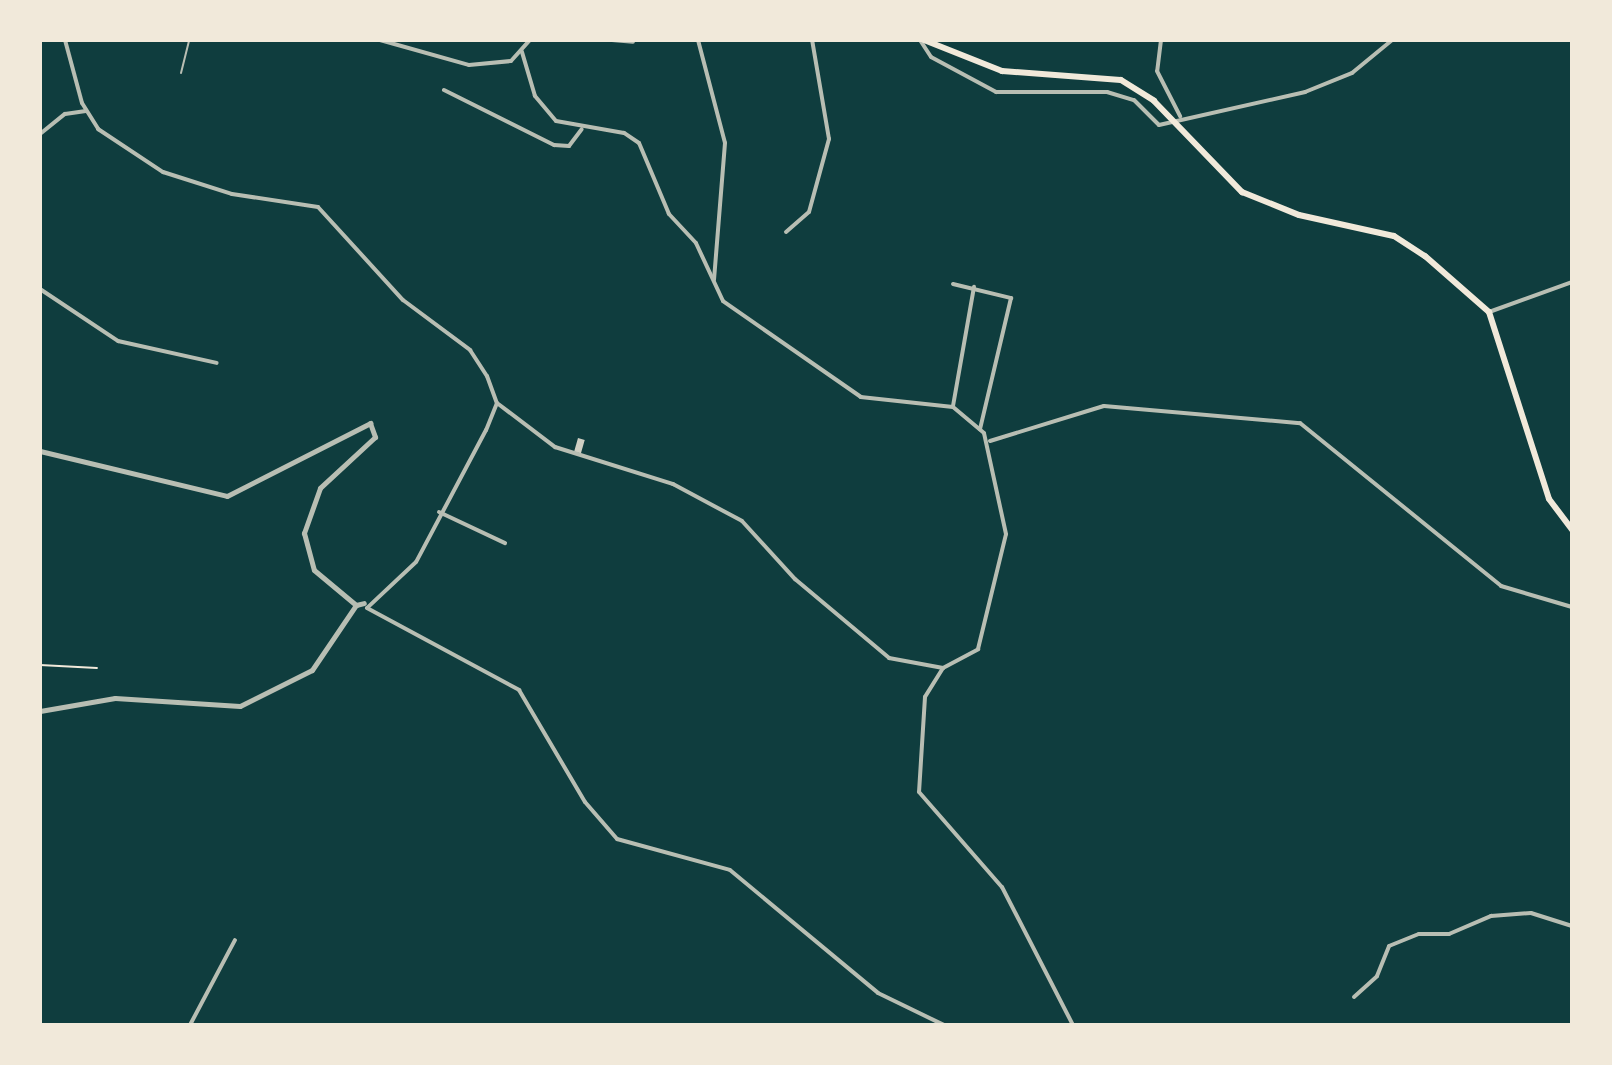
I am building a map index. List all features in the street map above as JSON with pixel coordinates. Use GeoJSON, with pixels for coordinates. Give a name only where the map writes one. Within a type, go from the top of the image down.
{"type":"FeatureCollection","features":[{"type":"Feature","properties":{"kind":"main road"},"geometry":{"type":"LineString","coordinates":[[922,40],[1002,71],[1121,80],[1177,118],[1240,190],[1299,215],[1394,236],[1489,312],[1549,499],[1572,530]]}},
{"type":"Feature","properties":{"kind":"street"},"geometry":{"type":"LineString","coordinates":[[65,40],[86,111],[108,136],[163,172],[232,194],[318,207],[403,300],[470,350],[497,403],[555,447],[664,480],[722,508],[878,651],[943,668]]}},
{"type":"Feature","properties":{"kind":"street"},"geometry":{"type":"LineString","coordinates":[[380,40],[469,65],[505,63],[522,52],[530,40]]}},
{"type":"Feature","properties":{"kind":"street"},"geometry":{"type":"LineString","coordinates":[[612,40],[633,42]]}},
{"type":"Feature","properties":{"kind":"street"},"geometry":{"type":"LineString","coordinates":[[698,40],[726,158],[713,282]]}},
{"type":"Feature","properties":{"kind":"street"},"geometry":{"type":"LineString","coordinates":[[786,232],[809,212],[829,139],[812,40]]}},
{"type":"Feature","properties":{"kind":"street"},"geometry":{"type":"LineString","coordinates":[[922,40],[931,57],[996,92],[1107,92],[1143,106],[1155,125],[1305,92],[1352,73],[1392,40]]}},
{"type":"Feature","properties":{"kind":"street"},"geometry":{"type":"LineString","coordinates":[[1161,40],[1157,71],[1177,118]]}},
{"type":"Feature","properties":{"kind":"street"},"geometry":{"type":"LineString","coordinates":[[522,52],[539,104],[556,121],[582,129],[624,133],[639,143],[669,214],[696,243],[723,301],[861,397],[953,407],[990,441],[1005,525],[1003,562],[978,649],[943,668],[925,697],[919,792],[996,877],[1073,1025]]}},
{"type":"Feature","properties":{"kind":"street"},"geometry":{"type":"LineString","coordinates":[[444,90],[554,145],[569,146],[582,129]]}},
{"type":"Feature","properties":{"kind":"street"},"geometry":{"type":"LineString","coordinates":[[40,134],[65,114],[86,111]]}},
{"type":"Feature","properties":{"kind":"street"},"geometry":{"type":"LineString","coordinates":[[1489,312],[1572,282]]}},
{"type":"Feature","properties":{"kind":"street"},"geometry":{"type":"LineString","coordinates":[[953,284],[1011,298],[980,429]]}},
{"type":"Feature","properties":{"kind":"street"},"geometry":{"type":"LineString","coordinates":[[953,407],[974,287]]}},
{"type":"Feature","properties":{"kind":"street"},"geometry":{"type":"LineString","coordinates":[[40,289],[118,341],[217,363]]}},
{"type":"Feature","properties":{"kind":"street"},"geometry":{"type":"LineString","coordinates":[[40,711],[105,698],[216,709],[248,704],[312,670],[356,605],[364,603],[416,562],[438,512],[497,403]]}},
{"type":"Feature","properties":{"kind":"street"},"geometry":{"type":"LineString","coordinates":[[990,441],[1111,406],[1300,423],[1501,586],[1572,607]]}},
{"type":"Feature","properties":{"kind":"street"},"geometry":{"type":"LineString","coordinates":[[40,451],[227,496],[370,423],[375,437],[320,488],[304,533],[314,570],[356,605]]}},
{"type":"Feature","properties":{"kind":"street"},"geometry":{"type":"LineString","coordinates":[[438,512],[505,543]]}},
{"type":"Feature","properties":{"kind":"street"},"geometry":{"type":"LineString","coordinates":[[364,603],[405,632],[519,690],[585,802],[617,839],[730,870],[878,993],[944,1025]]}},
{"type":"Feature","properties":{"kind":"street"},"geometry":{"type":"LineString","coordinates":[[1354,997],[1377,976],[1389,946],[1419,934],[1449,934],[1491,916],[1531,913],[1572,926]]}},
{"type":"Feature","properties":{"kind":"street"},"geometry":{"type":"LineString","coordinates":[[190,1025],[235,940]]}},
{"type":"Feature","properties":{"kind":"lane"},"geometry":{"type":"LineString","coordinates":[[181,73],[189,40]]}},
{"type":"Feature","properties":{"kind":"path"},"geometry":{"type":"LineString","coordinates":[[40,665],[97,668]]}},
{"type":"Feature","properties":{"kind":"building"},"geometry":{"type":"Polygon","coordinates":[[[578,438],[585,440],[581,453],[574,451],[578,438]]]}}]}
